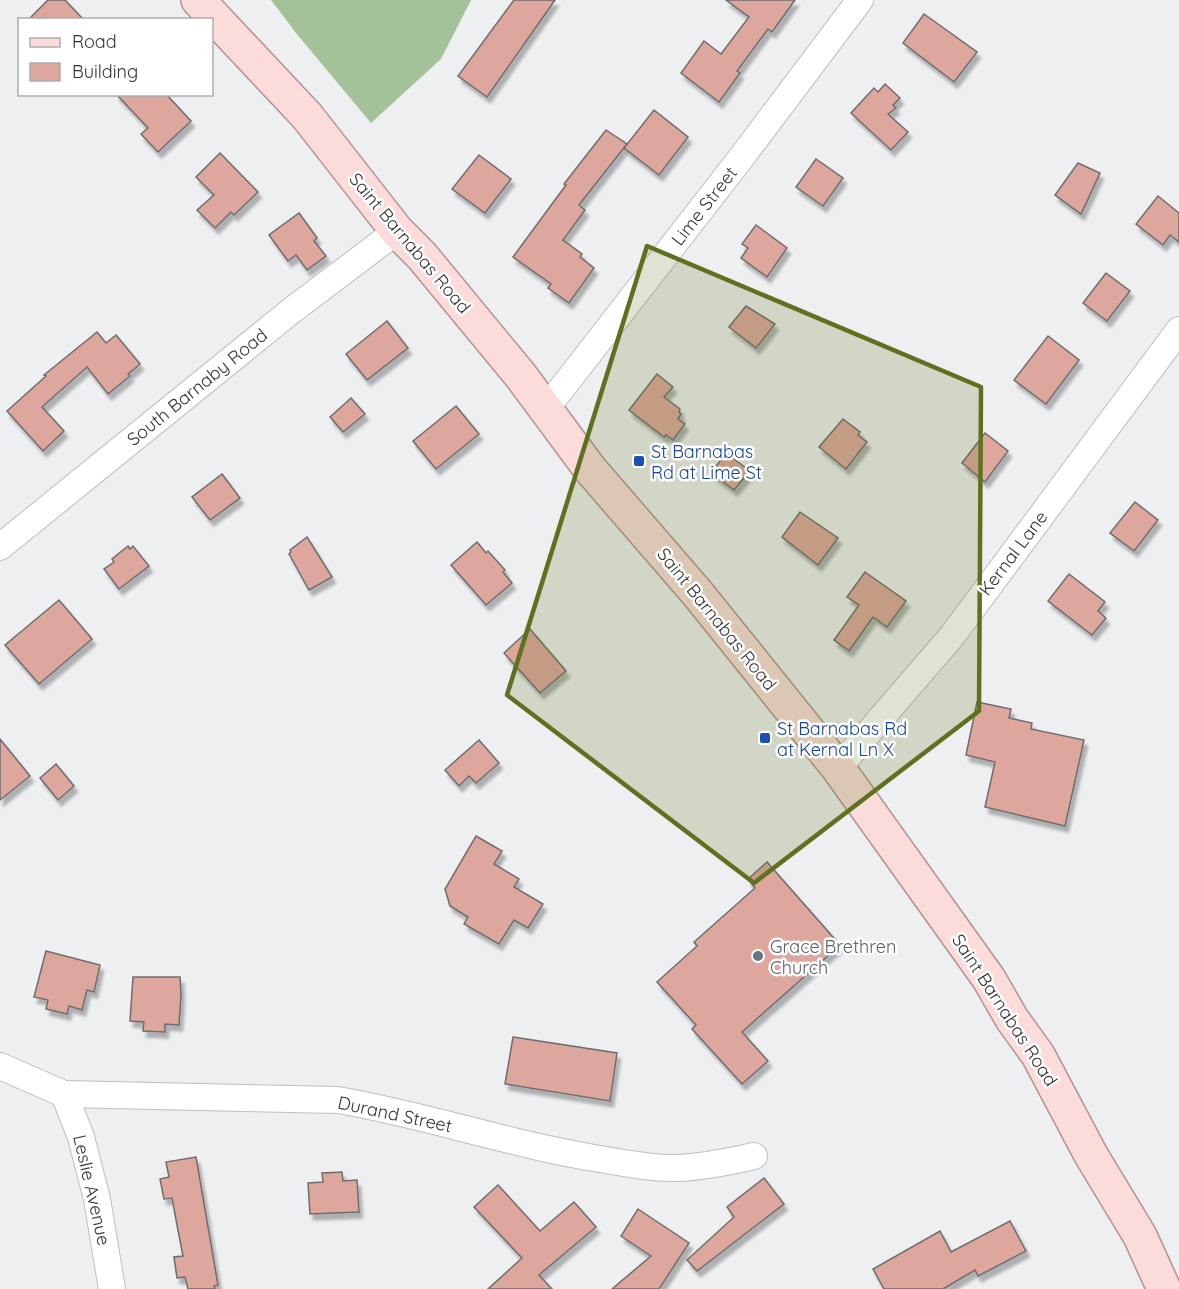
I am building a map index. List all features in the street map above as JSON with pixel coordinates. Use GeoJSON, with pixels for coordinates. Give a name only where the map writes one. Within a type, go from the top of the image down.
{"type":"FeatureCollection","features":[{"type":"Feature","properties":{"kind":"main road","name":"Saint Barnabas Road"},"geometry":{"type":"LineString","coordinates":[[198,0],[307,116],[397,231],[422,256],[521,376],[590,469],[698,594],[838,768],[988,979],[1012,1019],[1038,1055],[1091,1155],[1140,1236],[1164,1289]]}},
{"type":"Feature","properties":{"kind":"street","name":"Lime Street"},"geometry":{"type":"LineString","coordinates":[[545,410],[741,159],[860,0]]}},
{"type":"Feature","properties":{"kind":"street","name":"South Barnaby Road"},"geometry":{"type":"LineString","coordinates":[[0,546],[291,311],[397,231]]}},
{"type":"Feature","properties":{"kind":"street","name":"Kernal Lane"},"geometry":{"type":"LineString","coordinates":[[838,768],[952,636],[1179,330]]}},
{"type":"Feature","properties":{"kind":"street","name":"Durand Street"},"geometry":{"type":"LineString","coordinates":[[0,1066],[64,1094],[338,1100],[375,1106],[570,1154],[675,1168],[714,1165],[754,1156]]}},
{"type":"Feature","properties":{"kind":"street","name":"Leslie Avenue"},"geometry":{"type":"LineString","coordinates":[[64,1094],[81,1137],[97,1199],[112,1289]]}},
{"type":"Feature","properties":{"kind":"highlighted area"},"geometry":{"type":"Polygon","coordinates":[[[647,246],[981,387],[979,711],[754,883],[507,695],[647,246]]]}},
{"type":"Feature","properties":{"kind":"green space"},"geometry":{"type":"Polygon","coordinates":[[[271,0],[471,0],[441,59],[371,123],[271,0]]]}},
{"type":"Feature","properties":{"kind":"building"},"geometry":{"type":"Polygon","coordinates":[[[48,0],[65,0],[82,18],[30,18],[48,0]]]}},
{"type":"Feature","properties":{"kind":"building"},"geometry":{"type":"Polygon","coordinates":[[[514,0],[555,0],[487,97],[458,76],[514,0]]]}},
{"type":"Feature","properties":{"kind":"building"},"geometry":{"type":"Polygon","coordinates":[[[726,0],[795,0],[772,32],[768,29],[737,71],[740,73],[719,102],[681,73],[704,41],[721,54],[749,17],[726,0]]]}},
{"type":"Feature","properties":{"kind":"building"},"geometry":{"type":"Polygon","coordinates":[[[924,14],[977,52],[954,82],[903,43],[924,14]]]}},
{"type":"Feature","properties":{"kind":"building"},"geometry":{"type":"Polygon","coordinates":[[[885,84],[900,98],[893,105],[896,108],[888,114],[908,132],[891,150],[851,113],[874,88],[878,92],[885,84]]]}},
{"type":"Feature","properties":{"kind":"building"},"geometry":{"type":"Polygon","coordinates":[[[118,96],[168,96],[191,121],[158,152],[141,134],[148,128],[118,96]]]}},
{"type":"Feature","properties":{"kind":"building"},"geometry":{"type":"Polygon","coordinates":[[[654,110],[688,137],[659,175],[624,148],[654,110]]]}},
{"type":"Feature","properties":{"kind":"building"},"geometry":{"type":"Polygon","coordinates":[[[606,130],[627,144],[579,205],[585,210],[563,240],[582,254],[580,257],[594,268],[569,303],[548,288],[551,284],[513,257],[566,185],[564,184],[606,130]]]}},
{"type":"Feature","properties":{"kind":"building"},"geometry":{"type":"Polygon","coordinates":[[[220,153],[258,192],[234,215],[231,212],[215,228],[197,210],[214,195],[196,177],[220,153]]]}},
{"type":"Feature","properties":{"kind":"building"},"geometry":{"type":"Polygon","coordinates":[[[479,155],[511,179],[485,213],[452,189],[479,155]]]}},
{"type":"Feature","properties":{"kind":"building"},"geometry":{"type":"Polygon","coordinates":[[[816,159],[843,178],[823,206],[796,187],[816,159]]]}},
{"type":"Feature","properties":{"kind":"building"},"geometry":{"type":"Polygon","coordinates":[[[1078,163],[1100,173],[1081,214],[1055,195],[1078,163]]]}},
{"type":"Feature","properties":{"kind":"building"},"geometry":{"type":"Polygon","coordinates":[[[1158,196],[1179,213],[1179,242],[1170,235],[1163,245],[1136,224],[1158,196]]]}},
{"type":"Feature","properties":{"kind":"building"},"geometry":{"type":"Polygon","coordinates":[[[299,213],[317,238],[314,241],[326,256],[307,270],[296,255],[288,261],[269,235],[299,213]]]}},
{"type":"Feature","properties":{"kind":"building"},"geometry":{"type":"Polygon","coordinates":[[[756,225],[787,248],[767,277],[741,258],[748,248],[742,244],[756,225]]]}},
{"type":"Feature","properties":{"kind":"building"},"geometry":{"type":"Polygon","coordinates":[[[1106,273],[1130,291],[1107,321],[1083,303],[1106,273]]]}},
{"type":"Feature","properties":{"kind":"building"},"geometry":{"type":"Polygon","coordinates":[[[746,306],[775,324],[756,348],[729,327],[746,306]]]}},
{"type":"Feature","properties":{"kind":"building"},"geometry":{"type":"Polygon","coordinates":[[[387,321],[408,348],[367,380],[346,354],[387,321]]]}},
{"type":"Feature","properties":{"kind":"building"},"geometry":{"type":"Polygon","coordinates":[[[97,332],[106,343],[116,335],[140,364],[128,374],[130,376],[108,394],[87,367],[42,407],[64,431],[43,451],[7,411],[46,376],[44,375],[97,332]]]}},
{"type":"Feature","properties":{"kind":"building"},"geometry":{"type":"Polygon","coordinates":[[[1048,336],[1079,360],[1046,404],[1014,380],[1048,336]]]}},
{"type":"Feature","properties":{"kind":"building"},"geometry":{"type":"Polygon","coordinates":[[[657,374],[673,387],[664,397],[680,409],[681,414],[678,419],[685,424],[673,440],[666,435],[664,437],[629,410],[657,374]]]}},
{"type":"Feature","properties":{"kind":"building"},"geometry":{"type":"Polygon","coordinates":[[[351,398],[365,414],[343,432],[330,417],[351,398]]]}},
{"type":"Feature","properties":{"kind":"building"},"geometry":{"type":"Polygon","coordinates":[[[456,406],[479,434],[436,469],[413,441],[456,406]]]}},
{"type":"Feature","properties":{"kind":"building"},"geometry":{"type":"Polygon","coordinates":[[[843,419],[860,432],[858,435],[867,442],[846,469],[819,447],[843,419]]]}},
{"type":"Feature","properties":{"kind":"building"},"geometry":{"type":"Polygon","coordinates":[[[985,433],[1008,451],[985,482],[962,463],[985,433]]]}},
{"type":"Feature","properties":{"kind":"building"},"geometry":{"type":"Polygon","coordinates":[[[726,453],[750,471],[734,490],[711,473],[726,453]]]}},
{"type":"Feature","properties":{"kind":"building"},"geometry":{"type":"Polygon","coordinates":[[[222,474],[240,498],[210,520],[192,497],[222,474]]]}},
{"type":"Feature","properties":{"kind":"building"},"geometry":{"type":"Polygon","coordinates":[[[1135,502],[1158,520],[1134,551],[1110,533],[1135,502]]]}},
{"type":"Feature","properties":{"kind":"building"},"geometry":{"type":"Polygon","coordinates":[[[800,512],[838,538],[818,565],[782,537],[800,512]]]}},
{"type":"Feature","properties":{"kind":"building"},"geometry":{"type":"Polygon","coordinates":[[[307,537],[332,577],[309,590],[289,554],[290,550],[307,537]]]}},
{"type":"Feature","properties":{"kind":"building"},"geometry":{"type":"Polygon","coordinates":[[[477,542],[505,570],[503,572],[512,583],[486,605],[451,565],[477,542]]]}},
{"type":"Feature","properties":{"kind":"building"},"geometry":{"type":"Polygon","coordinates":[[[128,546],[130,549],[133,546],[149,566],[119,589],[104,569],[114,562],[112,559],[128,546]]]}},
{"type":"Feature","properties":{"kind":"building"},"geometry":{"type":"Polygon","coordinates":[[[865,572],[906,601],[887,627],[873,617],[849,651],[834,640],[859,605],[847,597],[865,572]]]}},
{"type":"Feature","properties":{"kind":"building"},"geometry":{"type":"Polygon","coordinates":[[[1069,574],[1105,602],[1098,611],[1106,618],[1092,635],[1048,601],[1069,574]]]}},
{"type":"Feature","properties":{"kind":"building"},"geometry":{"type":"Polygon","coordinates":[[[59,600],[92,639],[39,684],[5,645],[59,600]]]}},
{"type":"Feature","properties":{"kind":"building"},"geometry":{"type":"Polygon","coordinates":[[[530,629],[566,671],[540,693],[504,653],[530,629]]]}},
{"type":"Feature","properties":{"kind":"building"},"geometry":{"type":"Polygon","coordinates":[[[977,702],[1011,709],[1009,718],[1032,723],[1031,729],[1084,740],[1065,826],[985,807],[995,762],[966,755],[977,702]]]}},
{"type":"Feature","properties":{"kind":"building"},"geometry":{"type":"Polygon","coordinates":[[[0,739],[30,776],[0,800],[0,739]]]}},
{"type":"Feature","properties":{"kind":"building"},"geometry":{"type":"Polygon","coordinates":[[[479,740],[499,763],[476,783],[469,776],[459,786],[445,770],[479,740]]]}},
{"type":"Feature","properties":{"kind":"building"},"geometry":{"type":"Polygon","coordinates":[[[56,764],[74,786],[58,800],[40,778],[56,764]]]}},
{"type":"Feature","properties":{"kind":"building"},"geometry":{"type":"Polygon","coordinates":[[[476,836],[502,851],[494,864],[519,879],[514,887],[543,904],[528,928],[514,920],[499,944],[464,924],[468,917],[450,906],[445,889],[476,836]]]}},
{"type":"Feature","properties":{"kind":"building"},"geometry":{"type":"Polygon","coordinates":[[[767,862],[840,945],[742,1032],[768,1061],[742,1084],[692,1029],[696,1025],[657,982],[697,946],[694,942],[755,888],[748,879],[767,862]]]}},
{"type":"Feature","properties":{"kind":"building"},"geometry":{"type":"Polygon","coordinates":[[[46,951],[100,965],[94,992],[87,990],[82,1010],[69,1006],[67,1014],[46,1009],[48,1000],[34,997],[46,951]]]}},
{"type":"Feature","properties":{"kind":"building"},"geometry":{"type":"Polygon","coordinates":[[[133,977],[180,977],[179,1025],[165,1024],[165,1032],[143,1031],[144,1022],[130,1021],[133,977]]]}},
{"type":"Feature","properties":{"kind":"building"},"geometry":{"type":"Polygon","coordinates":[[[513,1037],[617,1053],[610,1101],[505,1084],[513,1037]]]}},
{"type":"Feature","properties":{"kind":"building"},"geometry":{"type":"Polygon","coordinates":[[[196,1157],[218,1285],[214,1286],[215,1289],[188,1289],[185,1277],[177,1278],[174,1257],[183,1256],[172,1198],[164,1199],[160,1179],[169,1177],[166,1162],[196,1157]]]}},
{"type":"Feature","properties":{"kind":"building"},"geometry":{"type":"Polygon","coordinates":[[[342,1172],[343,1181],[357,1180],[359,1212],[310,1214],[308,1183],[323,1182],[322,1173],[342,1172]]]}},
{"type":"Feature","properties":{"kind":"building"},"geometry":{"type":"Polygon","coordinates":[[[764,1178],[784,1204],[697,1271],[687,1260],[734,1217],[727,1207],[764,1178]]]}},
{"type":"Feature","properties":{"kind":"building"},"geometry":{"type":"Polygon","coordinates":[[[498,1185],[540,1231],[574,1202],[596,1227],[539,1275],[552,1289],[488,1289],[522,1258],[474,1207],[498,1185]]]}},
{"type":"Feature","properties":{"kind":"building"},"geometry":{"type":"Polygon","coordinates":[[[638,1209],[689,1243],[659,1289],[612,1289],[651,1256],[621,1236],[638,1209]]]}},
{"type":"Feature","properties":{"kind":"building"},"geometry":{"type":"Polygon","coordinates":[[[1010,1221],[1026,1251],[978,1276],[975,1270],[943,1289],[884,1289],[873,1269],[940,1231],[951,1252],[1010,1221]]]}},
{"type":"Feature","properties":{"kind":"place","name":"St Barnabas Rd at Lime St"},"geometry":{"type":"Point","coordinates":[639,461]}},
{"type":"Feature","properties":{"kind":"place","name":"St Barnabas Rd at Kernal Ln X"},"geometry":{"type":"Point","coordinates":[765,738]}},
{"type":"Feature","properties":{"kind":"place","name":"Grace Brethren Church"},"geometry":{"type":"Point","coordinates":[758,956]}}]}
